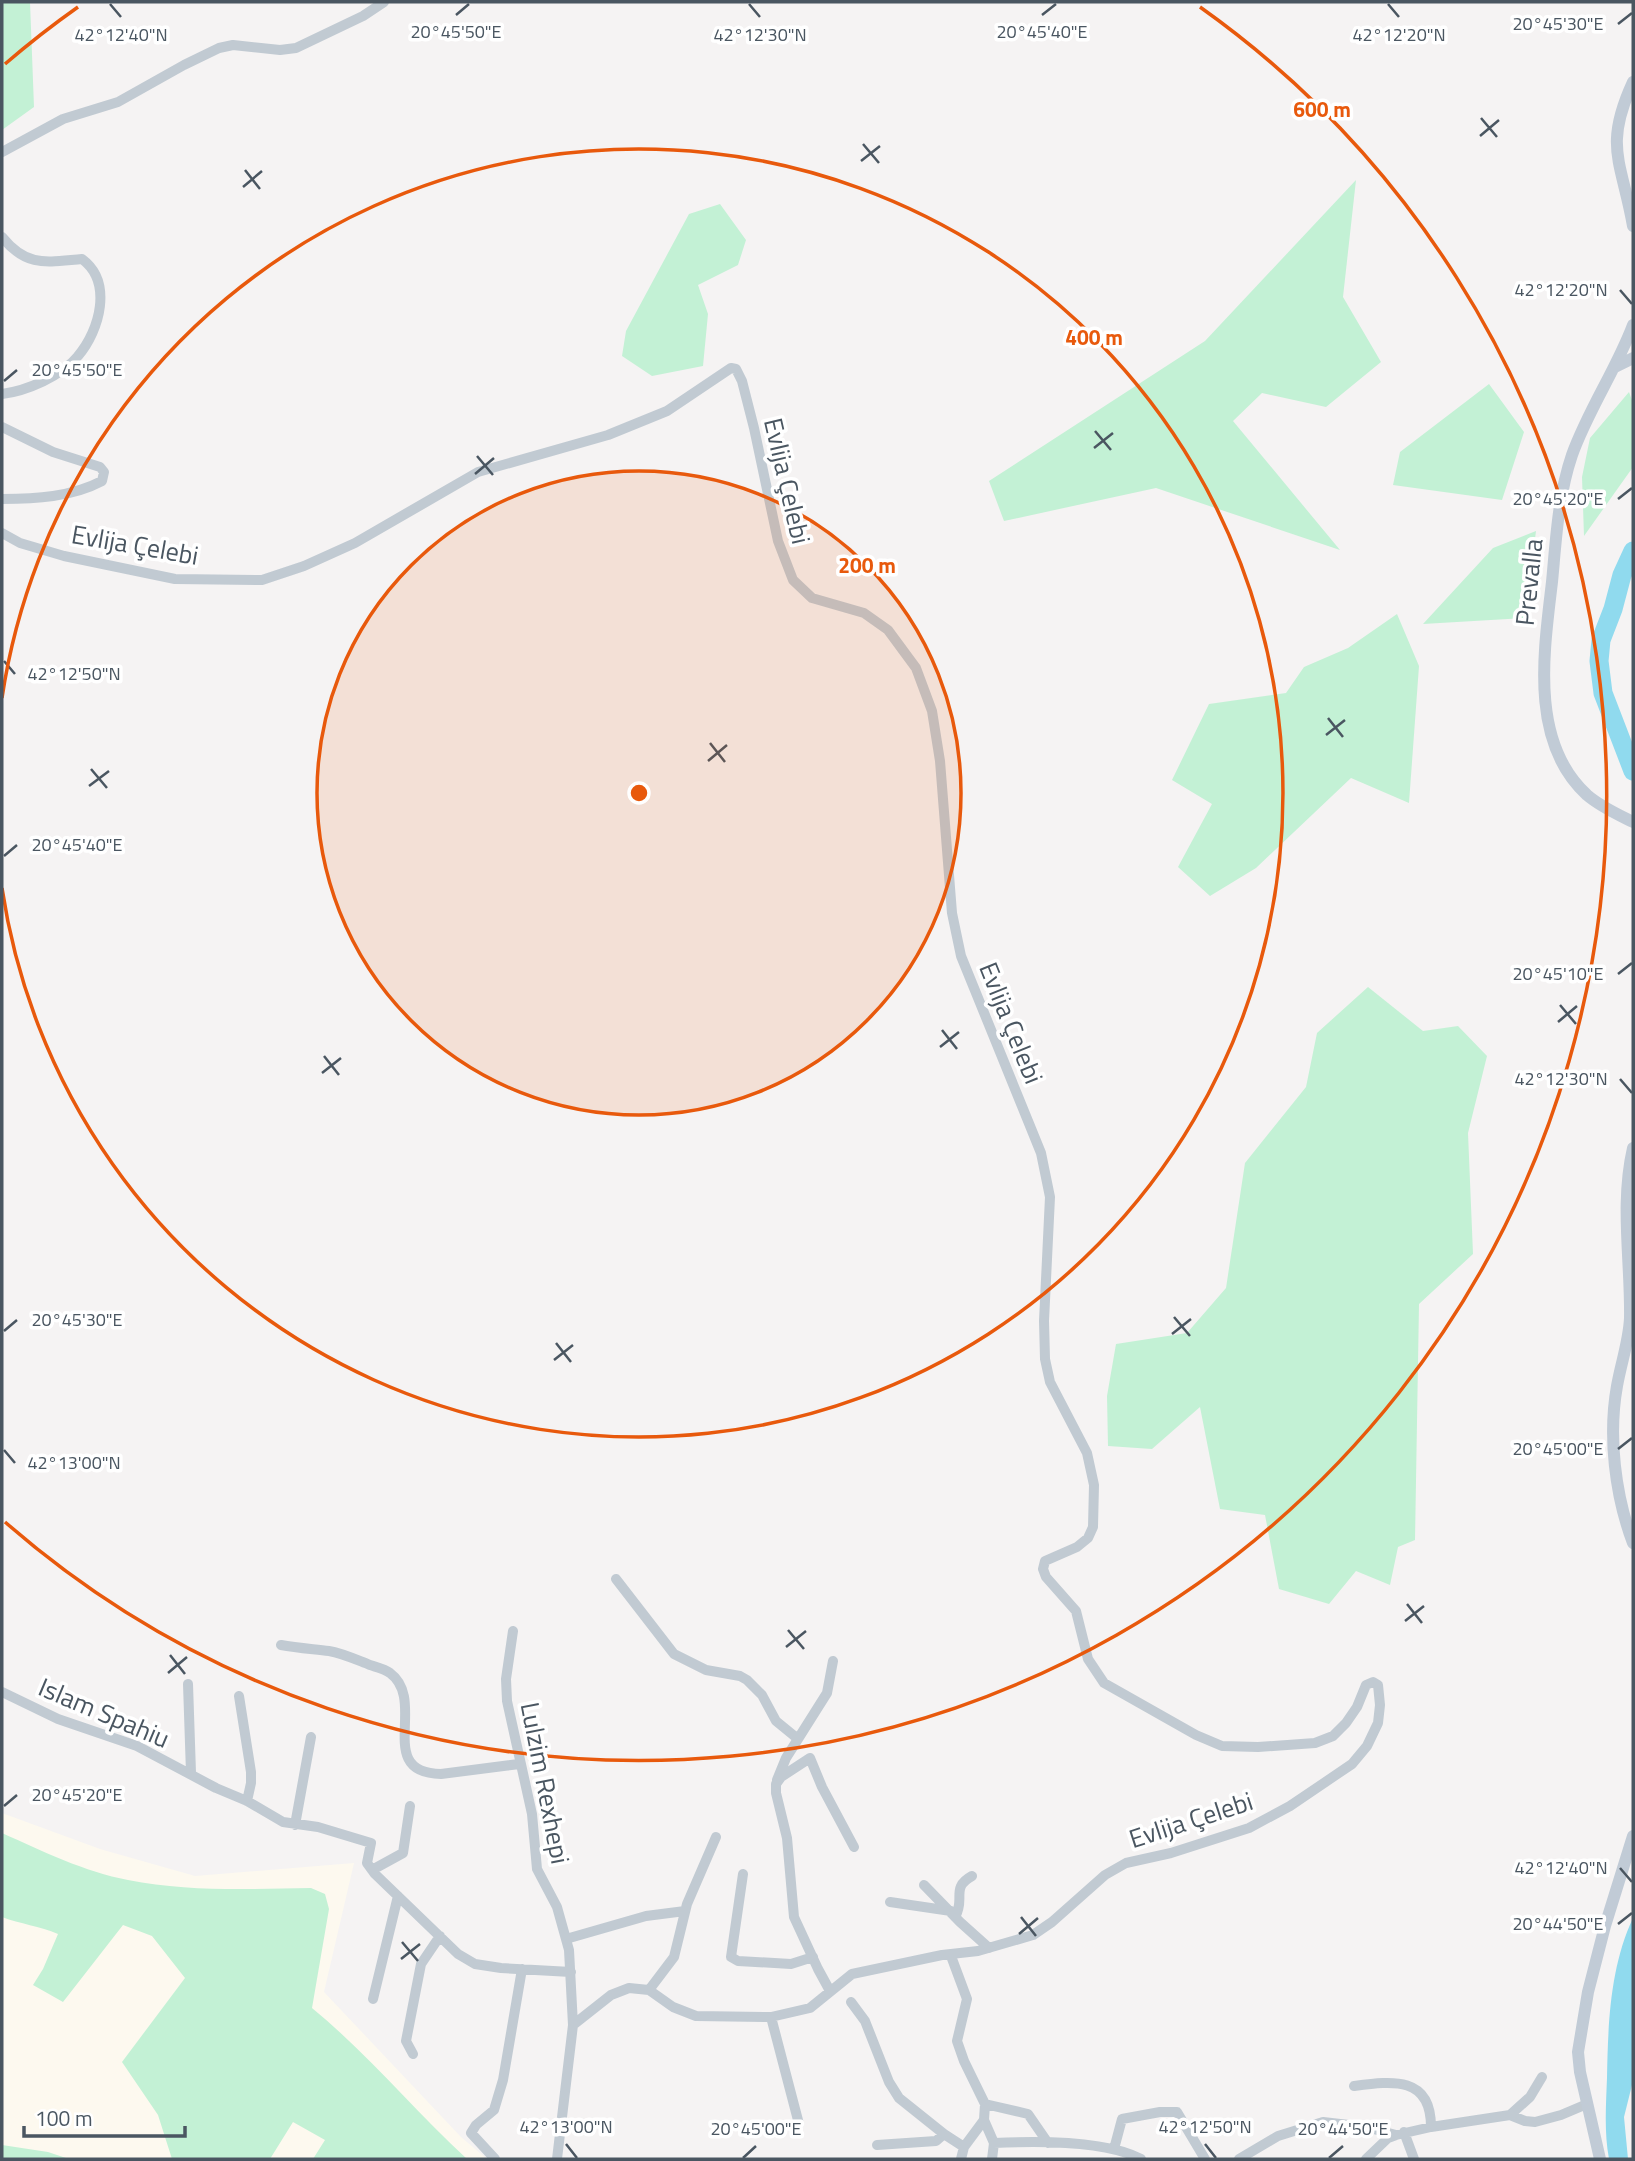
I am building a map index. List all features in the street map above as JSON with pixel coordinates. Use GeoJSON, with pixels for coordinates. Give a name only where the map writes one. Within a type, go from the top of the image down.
{"type":"FeatureCollection","features":[{"type":"Feature","properties":{"kind":"main road"},"geometry":{"type":"LineString","coordinates":[[1633,82],[1619,113],[1616,154],[1633,226]]}},
{"type":"Feature","properties":{"kind":"main road","name":"Prevalla"},"geometry":{"type":"LineString","coordinates":[[1633,325],[1579,437],[1565,481],[1549,602],[1544,685],[1549,723],[1557,751],[1572,778],[1587,795],[1633,822]]}},
{"type":"Feature","properties":{"kind":"main road"},"geometry":{"type":"LineString","coordinates":[[1615,367],[1633,358]]}},
{"type":"Feature","properties":{"kind":"main road"},"geometry":{"type":"LineString","coordinates":[[1633,1148],[1626,1220],[1630,1323],[1616,1387],[1612,1442],[1627,1527],[1633,1542]]}},
{"type":"Feature","properties":{"kind":"main road"},"geometry":{"type":"LineString","coordinates":[[1600,2159],[1578,2052],[1605,1926],[1633,1836]]}},
{"type":"Feature","properties":{"kind":"street"},"geometry":{"type":"LineString","coordinates":[[2,152],[63,119],[118,102],[219,48],[296,48],[363,16],[384,2]]}},
{"type":"Feature","properties":{"kind":"street"},"geometry":{"type":"LineString","coordinates":[[2,237],[22,256],[37,262],[82,259],[93,267],[97,275],[102,300],[96,324],[78,357],[56,374],[2,394]]}},
{"type":"Feature","properties":{"kind":"street","name":"Evlija Çelebi"},"geometry":{"type":"LineString","coordinates":[[2,533],[12,540],[64,556],[175,579],[262,580],[304,566],[355,543],[478,472],[618,431],[674,407],[731,368],[736,369],[765,476],[778,541],[793,580],[812,598],[864,613],[888,630],[916,668],[932,711],[940,761],[952,913],[961,956],[1041,1153],[1050,1198],[1044,1321],[1045,1359],[1050,1382],[1087,1453],[1094,1485],[1093,1527],[1088,1538],[1045,1561],[1043,1569],[1046,1577],[1076,1611],[1083,1647],[1104,1683],[1196,1735],[1222,1746],[1258,1747],[1315,1743],[1333,1736],[1346,1723],[1366,1685],[1373,1682],[1378,1685],[1378,1723],[1367,1746],[1352,1764],[1326,1783],[1249,1828],[1171,1853],[1126,1863],[1105,1875],[1052,1922],[1033,1935],[989,1948],[852,1974],[810,2008],[771,2017],[696,2016],[673,2007],[649,1990]]}},
{"type":"Feature","properties":{"kind":"street","name":"Evlija Çelebi"},"geometry":{"type":"LineString","coordinates":[[2,427],[52,452],[100,467],[104,478],[92,487],[51,496],[27,500],[2,499]]}},
{"type":"Feature","properties":{"kind":"street"},"geometry":{"type":"LineString","coordinates":[[616,1579],[674,1654],[706,1670],[747,1679],[762,1695],[776,1721],[797,1739]]}},
{"type":"Feature","properties":{"kind":"street","name":"Lulzim Rexhepi"},"geometry":{"type":"LineString","coordinates":[[513,1631],[506,1694],[531,1814],[537,1869],[557,1907],[566,1938],[571,1972],[573,2025],[557,2159]]}},
{"type":"Feature","properties":{"kind":"street"},"geometry":{"type":"LineString","coordinates":[[281,1646],[330,1651],[390,1673],[401,1688],[407,1724],[403,1747],[415,1768],[441,1774],[519,1764]]}},
{"type":"Feature","properties":{"kind":"street"},"geometry":{"type":"LineString","coordinates":[[830,1991],[794,1917],[789,1882],[791,1868],[776,1784],[786,1758],[827,1693],[834,1661]]}},
{"type":"Feature","properties":{"kind":"street","name":"Islam Spahiu"},"geometry":{"type":"LineString","coordinates":[[188,1684],[191,1773]]}},
{"type":"Feature","properties":{"kind":"street","name":"Islam Spahiu"},"geometry":{"type":"LineString","coordinates":[[2,1692],[58,1719],[137,1746],[216,1788],[247,1801],[272,1817],[372,1843],[367,1857],[372,1870]]}},
{"type":"Feature","properties":{"kind":"street"},"geometry":{"type":"LineString","coordinates":[[239,1696],[251,1772],[247,1801]]}},
{"type":"Feature","properties":{"kind":"street"},"geometry":{"type":"LineString","coordinates":[[295,1825],[311,1737]]}},
{"type":"Feature","properties":{"kind":"street"},"geometry":{"type":"LineString","coordinates":[[776,1784],[810,1758],[854,1847]]}},
{"type":"Feature","properties":{"kind":"street"},"geometry":{"type":"LineString","coordinates":[[410,1806],[403,1853],[372,1870],[458,1954],[475,1964],[571,1972]]}},
{"type":"Feature","properties":{"kind":"street"},"geometry":{"type":"LineString","coordinates":[[573,2025],[611,1995],[629,1988],[649,1990],[674,1957],[685,1911],[716,1837]]}},
{"type":"Feature","properties":{"kind":"street"},"geometry":{"type":"LineString","coordinates":[[743,1874],[732,1957],[738,1961],[791,1964],[813,1957]]}},
{"type":"Feature","properties":{"kind":"street"},"geometry":{"type":"LineString","coordinates":[[890,1902],[953,1914],[961,1909],[959,1888],[964,1880],[972,1876]]}},
{"type":"Feature","properties":{"kind":"street"},"geometry":{"type":"LineString","coordinates":[[924,1885],[989,1948]]}},
{"type":"Feature","properties":{"kind":"street"},"geometry":{"type":"LineString","coordinates":[[373,1999],[398,1896]]}},
{"type":"Feature","properties":{"kind":"street"},"geometry":{"type":"LineString","coordinates":[[566,1938],[646,1916],[685,1911]]}},
{"type":"Feature","properties":{"kind":"street"},"geometry":{"type":"LineString","coordinates":[[413,2054],[407,2041],[421,1964],[440,1937]]}},
{"type":"Feature","properties":{"kind":"street"},"geometry":{"type":"LineString","coordinates":[[951,1956],[967,1998],[957,2041],[985,2104],[984,2120],[994,2143],[992,2159]]}},
{"type":"Feature","properties":{"kind":"street"},"geometry":{"type":"LineString","coordinates":[[495,2159],[471,2133],[476,2125],[494,2110],[503,2080],[522,1969]]}},
{"type":"Feature","properties":{"kind":"street"},"geometry":{"type":"LineString","coordinates":[[851,2002],[865,2021],[889,2082],[899,2098],[964,2147]]}},
{"type":"Feature","properties":{"kind":"street"},"geometry":{"type":"LineString","coordinates":[[771,2017],[799,2124]]}},
{"type":"Feature","properties":{"kind":"street"},"geometry":{"type":"LineString","coordinates":[[1510,2115],[1530,2097],[1542,2077]]}},
{"type":"Feature","properties":{"kind":"street"},"geometry":{"type":"LineString","coordinates":[[1354,2086],[1402,2083],[1416,2088],[1427,2100],[1431,2127]]}},
{"type":"Feature","properties":{"kind":"street"},"geometry":{"type":"LineString","coordinates":[[985,2104],[1028,2113],[1053,2143]]}},
{"type":"Feature","properties":{"kind":"street"},"geometry":{"type":"LineString","coordinates":[[1366,2159],[1371,2152],[1400,2134],[1510,2115],[1535,2122],[1587,2104]]}},
{"type":"Feature","properties":{"kind":"street"},"geometry":{"type":"LineString","coordinates":[[1114,2149],[1122,2119],[1160,2112],[1177,2112],[1205,2159]]}},
{"type":"Feature","properties":{"kind":"street"},"geometry":{"type":"LineString","coordinates":[[961,2159],[964,2147],[984,2120]]}},
{"type":"Feature","properties":{"kind":"street"},"geometry":{"type":"LineString","coordinates":[[1239,2159],[1278,2136],[1323,2122],[1400,2134],[1414,2159]]}},
{"type":"Feature","properties":{"kind":"street"},"geometry":{"type":"LineString","coordinates":[[877,2146],[936,2141],[944,2134]]}},
{"type":"Feature","properties":{"kind":"street"},"geometry":{"type":"LineString","coordinates":[[994,2143],[1027,2141],[1114,2149],[1142,2159]]}},
{"type":"Feature","properties":{"kind":"shaded area"},"geometry":{"type":"Polygon","coordinates":[[[2,1813],[100,1849],[195,1876],[354,1863],[324,1992],[461,2137],[487,2159],[2,2159],[2,1813]]]}},
{"type":"Feature","properties":{"kind":"green space"},"geometry":{"type":"Polygon","coordinates":[[[2,2],[30,2],[34,107],[2,130],[2,2]]]}},
{"type":"Feature","properties":{"kind":"green space"},"geometry":{"type":"Polygon","coordinates":[[[1356,180],[1343,297],[1381,362],[1326,407],[1262,393],[1233,421],[1340,550],[1156,488],[1004,521],[989,481],[1205,341],[1356,180]]]}},
{"type":"Feature","properties":{"kind":"green space"},"geometry":{"type":"Polygon","coordinates":[[[720,204],[746,240],[738,265],[698,285],[708,314],[703,366],[652,376],[622,356],[626,331],[689,214],[720,204]]]}},
{"type":"Feature","properties":{"kind":"green space"},"geometry":{"type":"Polygon","coordinates":[[[1489,384],[1524,432],[1502,500],[1393,485],[1400,452],[1489,384]]]}},
{"type":"Feature","properties":{"kind":"green space"},"geometry":{"type":"Polygon","coordinates":[[[1629,392],[1633,403],[1633,467],[1584,536],[1582,477],[1590,438],[1629,392]]]}},
{"type":"Feature","properties":{"kind":"green space"},"geometry":{"type":"Polygon","coordinates":[[[1536,531],[1525,618],[1423,624],[1493,548],[1536,531]]]}},
{"type":"Feature","properties":{"kind":"green space"},"geometry":{"type":"Polygon","coordinates":[[[1397,614],[1419,666],[1409,803],[1351,778],[1256,868],[1210,896],[1178,867],[1212,804],[1172,780],[1209,704],[1286,693],[1304,667],[1348,648],[1397,614]]]}},
{"type":"Feature","properties":{"kind":"green space"},"geometry":{"type":"Polygon","coordinates":[[[1368,987],[1423,1031],[1458,1026],[1487,1056],[1468,1133],[1473,1254],[1419,1304],[1415,1540],[1398,1547],[1390,1585],[1356,1571],[1329,1604],[1279,1589],[1265,1515],[1220,1509],[1200,1407],[1152,1449],[1108,1446],[1107,1396],[1116,1344],[1187,1333],[1226,1288],[1245,1163],[1306,1087],[1317,1033],[1368,987]]]}},
{"type":"Feature","properties":{"kind":"green space"},"geometry":{"type":"Polygon","coordinates":[[[2,1833],[80,1866],[128,1880],[196,1888],[311,1888],[325,1894],[329,1909],[312,2008],[352,2044],[467,2159],[313,2159],[325,2140],[293,2122],[270,2159],[172,2159],[158,2115],[122,2062],[185,1978],[152,1936],[123,1925],[63,2002],[33,1985],[58,1934],[2,1917],[2,1833]]]}},
{"type":"Feature","properties":{"kind":"green space"},"geometry":{"type":"Polygon","coordinates":[[[2,2145],[48,2152],[69,2159],[2,2159],[2,2145]]]}},
{"type":"Feature","properties":{"kind":"water"},"geometry":{"type":"Polygon","coordinates":[[[1633,1918],[1633,2081],[1624,2117],[1628,2159],[1609,2159],[1606,2139],[1607,2058],[1612,1996],[1619,1956],[1633,1918]]]}},
{"type":"Feature","properties":{"kind":"waterway"},"geometry":{"type":"LineString","coordinates":[[1633,551],[1622,575],[1601,640],[1599,661],[1603,693],[1633,771]]}}]}
